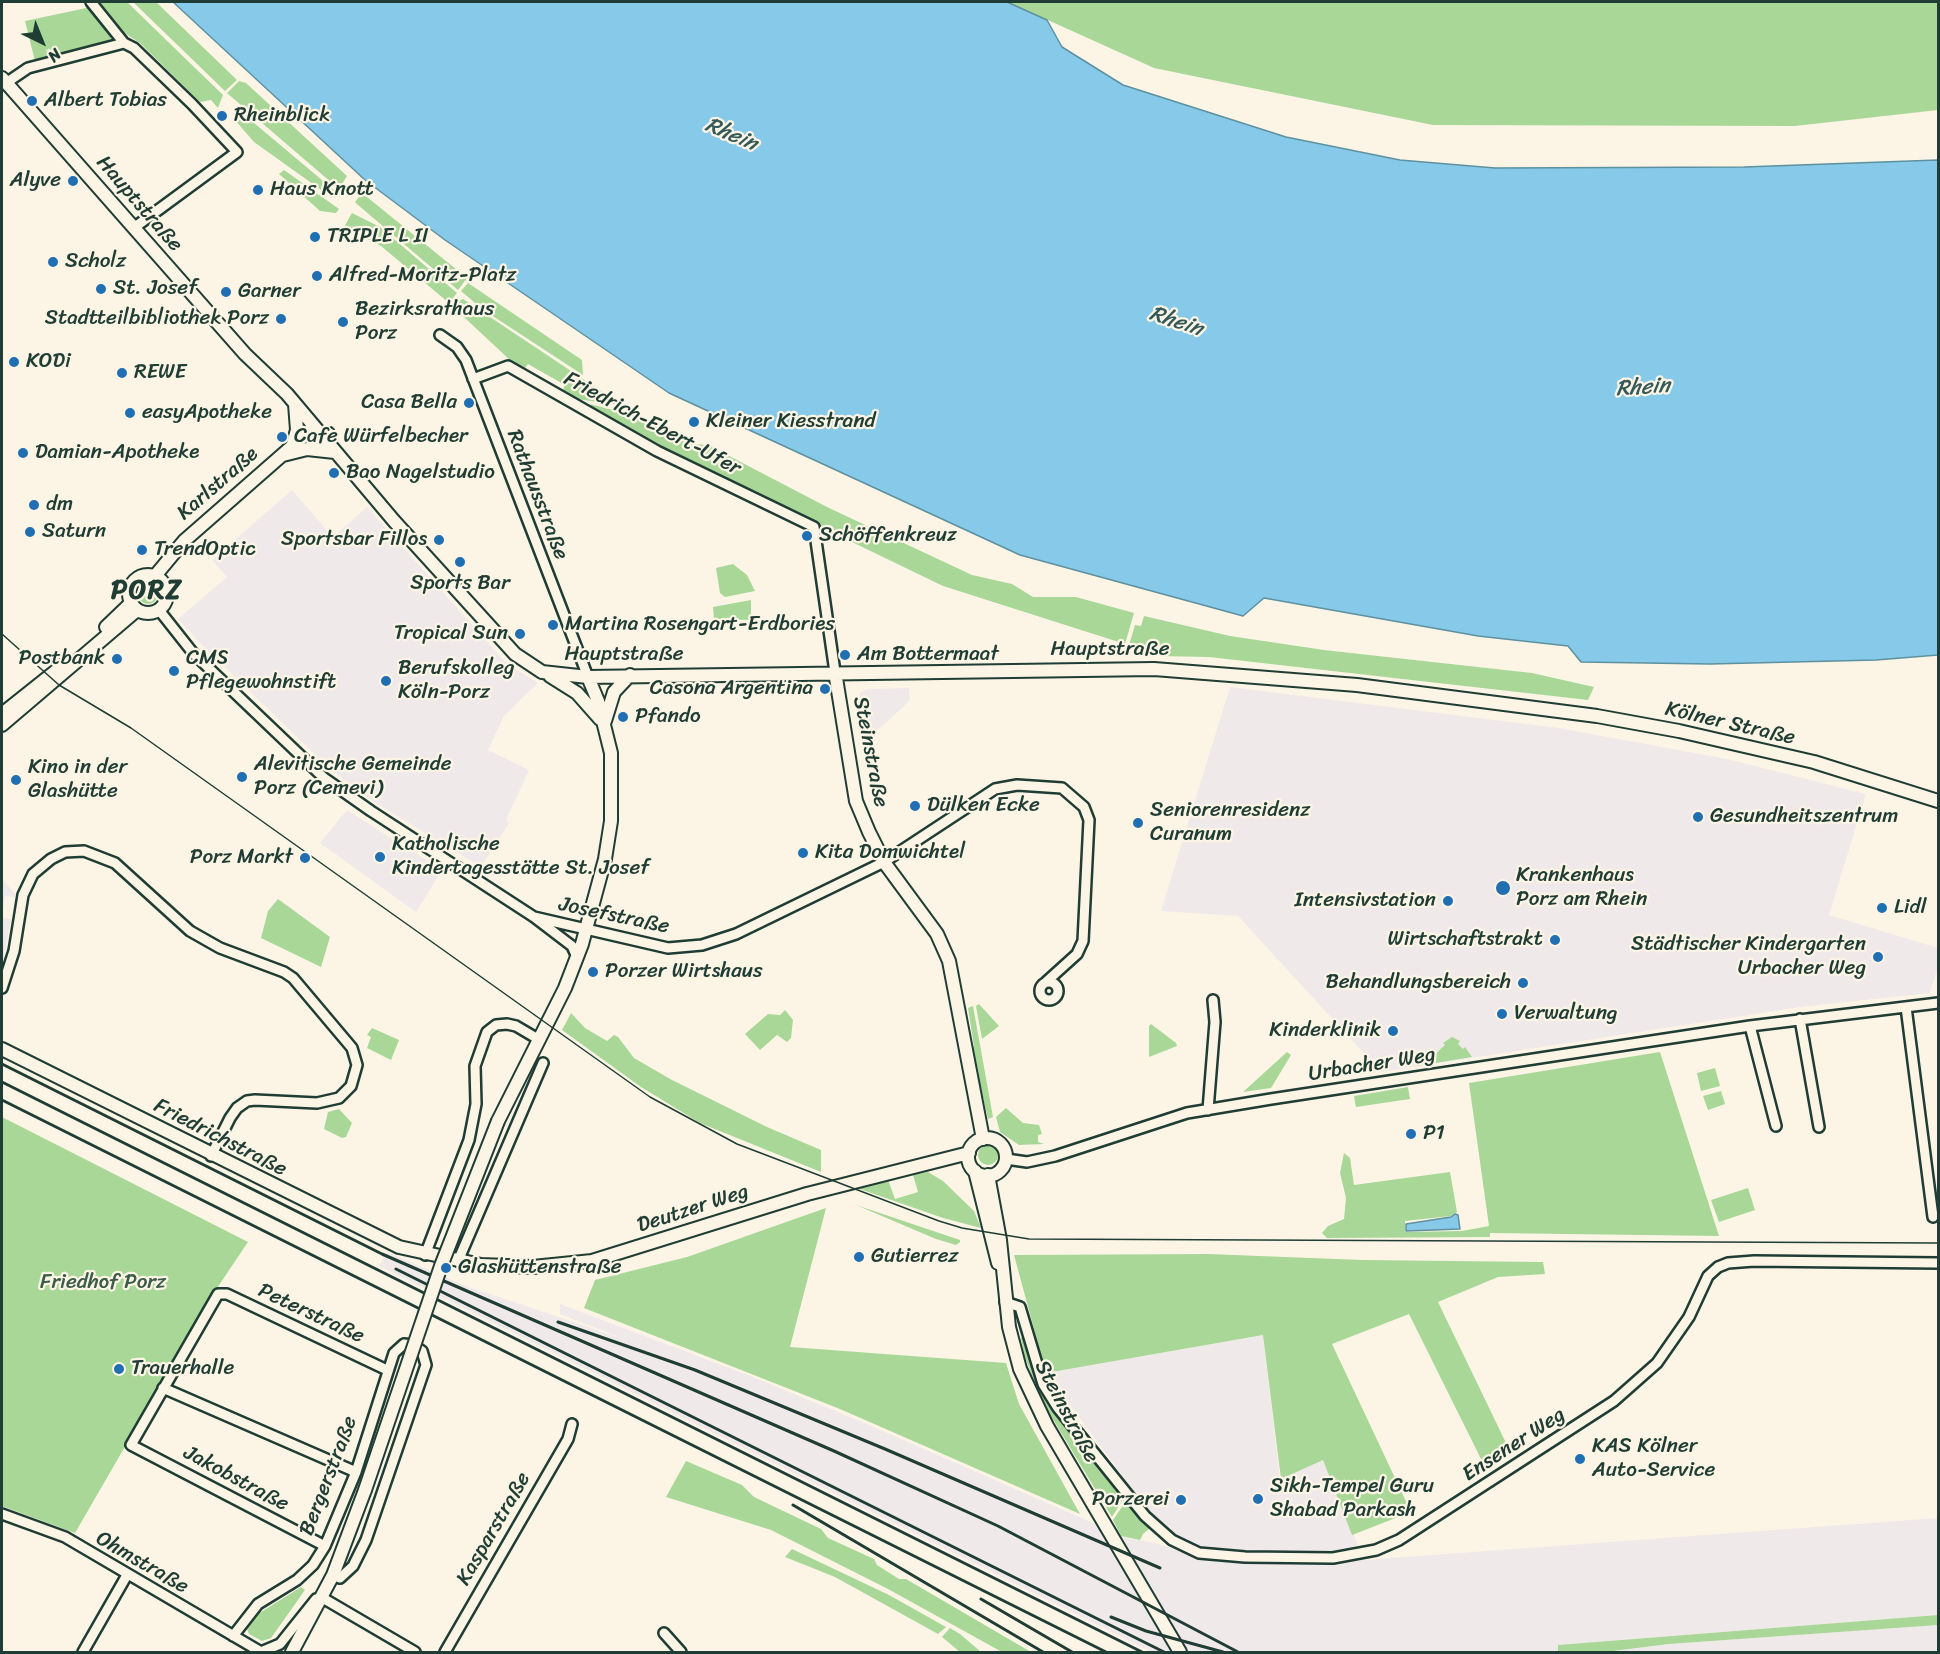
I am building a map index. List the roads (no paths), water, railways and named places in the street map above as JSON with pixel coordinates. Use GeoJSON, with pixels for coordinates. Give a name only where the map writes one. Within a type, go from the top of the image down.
{"type":"FeatureCollection","features":[{"type":"Feature","properties":{"kind":"main road","name":"Hauptstraße"},"geometry":{"type":"LineString","coordinates":[[3,83],[135,227],[245,354],[295,404],[394,521],[509,647],[532,667],[542,672],[588,677],[835,672],[1187,670],[1357,685],[1509,705]]}},
{"type":"Feature","properties":{"kind":"main road"},"geometry":{"type":"LineString","coordinates":[[293,444],[297,430],[295,404]]}},
{"type":"Feature","properties":{"kind":"main road","name":"Karlstraße"},"geometry":{"type":"LineString","coordinates":[[155,576],[184,541],[314,428]]}},
{"type":"Feature","properties":{"kind":"main road"},"geometry":{"type":"LineString","coordinates":[[279,457],[307,449],[335,452]]}},
{"type":"Feature","properties":{"kind":"main road"},"geometry":{"type":"LineString","coordinates":[[143,575],[155,576],[165,585],[167,599],[159,610],[152,613],[134,607],[129,591],[132,583],[143,575]]}},
{"type":"Feature","properties":{"kind":"main road"},"geometry":{"type":"LineString","coordinates":[[2,714],[134,607]]}},
{"type":"Feature","properties":{"kind":"main road"},"geometry":{"type":"LineString","coordinates":[[2,725],[134,607]]}},
{"type":"Feature","properties":{"kind":"main road"},"geometry":{"type":"LineString","coordinates":[[542,672],[584,699],[604,725]]}},
{"type":"Feature","properties":{"kind":"main road","name":"Steinstraße"},"geometry":{"type":"LineString","coordinates":[[835,672],[856,801],[884,862],[944,947],[983,1139]]}},
{"type":"Feature","properties":{"kind":"main road"},"geometry":{"type":"LineString","coordinates":[[604,725],[614,692],[630,675]]}},
{"type":"Feature","properties":{"kind":"main road","name":"Bergerstraße"},"geometry":{"type":"LineString","coordinates":[[292,1653],[333,1575],[365,1490],[437,1275],[498,1121],[563,992],[586,928],[605,859],[611,821],[612,775],[604,725],[598,701],[588,677]]}},
{"type":"Feature","properties":{"kind":"main road","name":"Kölner Straße"},"geometry":{"type":"LineString","coordinates":[[1509,705],[1597,716],[1742,745],[1814,762],[1938,801]]}},
{"type":"Feature","properties":{"kind":"main road","name":"Friedrichstraße"},"geometry":{"type":"LineString","coordinates":[[2,1049],[211,1156],[379,1238],[425,1255]]}},
{"type":"Feature","properties":{"kind":"main road"},"geometry":{"type":"LineString","coordinates":[[983,1139],[1000,1143],[1006,1160],[1000,1171],[988,1176],[975,1171],[970,1164],[969,1153],[972,1146],[983,1139]]}},
{"type":"Feature","properties":{"kind":"main road","name":"Deutzer Weg"},"geometry":{"type":"LineString","coordinates":[[425,1255],[510,1267],[578,1264],[800,1196],[969,1153]]}},
{"type":"Feature","properties":{"kind":"main road","name":"Steinstraße"},"geometry":{"type":"LineString","coordinates":[[975,1171],[993,1249],[1002,1272]]}},
{"type":"Feature","properties":{"kind":"main road","name":"Steinstraße"},"geometry":{"type":"LineString","coordinates":[[988,1176],[1000,1240],[1005,1302],[1014,1350],[1034,1401],[1180,1653]]}},
{"type":"Feature","properties":{"kind":"street"},"geometry":{"type":"LineString","coordinates":[[91,2],[124,43],[134,48],[159,72],[237,152],[135,227]]}},
{"type":"Feature","properties":{"kind":"street"},"geometry":{"type":"LineString","coordinates":[[3,83],[28,68],[124,43]]}},
{"type":"Feature","properties":{"kind":"street","name":"Rathausstraße"},"geometry":{"type":"LineString","coordinates":[[440,335],[457,347],[466,360],[588,677]]}},
{"type":"Feature","properties":{"kind":"street","name":"Friedrich-Ebert-Ufer"},"geometry":{"type":"LineString","coordinates":[[473,379],[508,366],[657,451],[814,527]]}},
{"type":"Feature","properties":{"kind":"street","name":"Steinstraße"},"geometry":{"type":"LineString","coordinates":[[814,527],[835,672]]}},
{"type":"Feature","properties":{"kind":"street","name":"Josefstraße"},"geometry":{"type":"LineString","coordinates":[[159,610],[193,652],[324,778],[370,811],[534,917],[572,946],[577,957]]}},
{"type":"Feature","properties":{"kind":"street","name":"Josefstraße"},"geometry":{"type":"LineString","coordinates":[[534,917],[668,948],[702,945],[736,933],[884,862],[996,789],[1017,785],[1062,788],[1084,807],[1089,820],[1083,941],[1077,954],[1046,982]]}},
{"type":"Feature","properties":{"kind":"street"},"geometry":{"type":"LineString","coordinates":[[2,988],[14,951],[23,895],[33,874],[51,859],[65,852],[84,850],[115,863],[190,931],[220,948],[284,972],[293,978],[351,1048],[357,1065],[351,1086],[339,1098],[317,1103],[247,1101],[237,1108],[230,1118],[211,1156]]}},
{"type":"Feature","properties":{"kind":"street"},"geometry":{"type":"LineString","coordinates":[[1208,1110],[1215,1022],[1213,1000]]}},
{"type":"Feature","properties":{"kind":"street","name":"Urbacher Weg"},"geometry":{"type":"LineString","coordinates":[[1006,1160],[1027,1162],[1054,1156],[1149,1124],[1208,1110],[1750,1026],[1938,1004]]}},
{"type":"Feature","properties":{"kind":"street"},"geometry":{"type":"LineString","coordinates":[[1906,1008],[1933,1217]]}},
{"type":"Feature","properties":{"kind":"street"},"geometry":{"type":"LineString","coordinates":[[1800,1019],[1819,1127]]}},
{"type":"Feature","properties":{"kind":"street"},"geometry":{"type":"LineString","coordinates":[[425,1255],[469,1140],[475,1112],[475,1066],[487,1032],[496,1025],[507,1024],[516,1026],[538,1039]]}},
{"type":"Feature","properties":{"kind":"street"},"geometry":{"type":"LineString","coordinates":[[1750,1026],[1776,1126]]}},
{"type":"Feature","properties":{"kind":"street"},"geometry":{"type":"LineString","coordinates":[[458,1261],[543,1063]]}},
{"type":"Feature","properties":{"kind":"street","name":"Ensener Weg"},"geometry":{"type":"LineString","coordinates":[[1005,1302],[1020,1307],[1043,1384],[1058,1408],[1145,1516],[1172,1540],[1199,1552],[1245,1557],[1333,1558],[1376,1550],[1399,1540],[1614,1401],[1657,1363],[1689,1317],[1708,1276],[1728,1263],[1754,1261],[1938,1263]]}},
{"type":"Feature","properties":{"kind":"street","name":"Peterstraße"},"geometry":{"type":"LineString","coordinates":[[163,1388],[218,1294],[227,1294],[387,1370]]}},
{"type":"Feature","properties":{"kind":"street","name":"Bergerstraße"},"geometry":{"type":"LineString","coordinates":[[233,1636],[258,1604],[297,1580],[313,1565],[325,1546],[356,1472],[394,1353],[404,1344],[418,1347],[425,1356],[426,1365],[366,1540],[353,1566],[340,1578],[333,1575],[280,1644],[261,1652]]}},
{"type":"Feature","properties":{"kind":"street"},"geometry":{"type":"LineString","coordinates":[[163,1388],[356,1472]]}},
{"type":"Feature","properties":{"kind":"street","name":"Jakobstraße"},"geometry":{"type":"LineString","coordinates":[[163,1388],[131,1445],[325,1546]]}},
{"type":"Feature","properties":{"kind":"street","name":"Kasparstraße"},"geometry":{"type":"LineString","coordinates":[[445,1653],[568,1439],[572,1424]]}},
{"type":"Feature","properties":{"kind":"street","name":"Ohmstraße"},"geometry":{"type":"LineString","coordinates":[[2,1514],[65,1537],[261,1652]]}},
{"type":"Feature","properties":{"kind":"street"},"geometry":{"type":"LineString","coordinates":[[83,1653],[128,1575]]}},
{"type":"Feature","properties":{"kind":"street"},"geometry":{"type":"LineString","coordinates":[[321,1598],[415,1653]]}},
{"type":"Feature","properties":{"kind":"street"},"geometry":{"type":"LineString","coordinates":[[664,1633],[681,1653]]}},
{"type":"Feature","properties":{"kind":"water","name":"Rhein"},"geometry":{"type":"Polygon","coordinates":[[[173,2],[1007,2],[1047,20],[1062,47],[1123,85],[1286,137],[1400,160],[1495,168],[1744,167],[1938,160],[1938,655],[1876,660],[1710,664],[1581,662],[1568,646],[1478,636],[1264,598],[1243,616],[1020,555],[669,393],[445,240],[365,180],[173,2]]]}},
{"type":"Feature","properties":{"kind":"water"},"geometry":{"type":"Polygon","coordinates":[[[1458,1215],[1460,1229],[1406,1231],[1406,1224],[1451,1217],[1458,1215]]]}},
{"type":"Feature","properties":{"kind":"tram line"},"geometry":{"type":"LineString","coordinates":[[2,634],[59,685],[131,728],[650,1097],[737,1144],[939,1221],[962,1228],[1029,1239],[1938,1243]]}},
{"type":"Feature","properties":{"kind":"railway"},"geometry":{"type":"LineString","coordinates":[[2,1064],[382,1254],[834,1451],[998,1526],[1238,1652]]}},
{"type":"Feature","properties":{"kind":"railway"},"geometry":{"type":"LineString","coordinates":[[2,1082],[1142,1652]]}},
{"type":"Feature","properties":{"kind":"railway"},"geometry":{"type":"LineString","coordinates":[[2,1100],[1106,1652]]}},
{"type":"Feature","properties":{"kind":"railway"},"geometry":{"type":"LineString","coordinates":[[396,1269],[1164,1652]]}},
{"type":"Feature","properties":{"kind":"railway"},"geometry":{"type":"LineString","coordinates":[[558,1322],[695,1370],[1160,1568]]}},
{"type":"Feature","properties":{"kind":"railway"},"geometry":{"type":"LineString","coordinates":[[793,1505],[1043,1652]]}},
{"type":"Feature","properties":{"kind":"railway"},"geometry":{"type":"LineString","coordinates":[[981,1599],[1072,1652]]}},
{"type":"Feature","properties":{"kind":"railway"},"geometry":{"type":"LineString","coordinates":[[1111,1617],[1146,1631],[1223,1652]]}},
{"type":"Feature","properties":{"kind":"place","name":"Albert Tobias"},"geometry":{"type":"Point","coordinates":[32,101]}},
{"type":"Feature","properties":{"kind":"place","name":"Rheinblick"},"geometry":{"type":"Point","coordinates":[222,116]}},
{"type":"Feature","properties":{"kind":"place","name":"Alyve"},"geometry":{"type":"Point","coordinates":[73,181]}},
{"type":"Feature","properties":{"kind":"place","name":"Haus Knott"},"geometry":{"type":"Point","coordinates":[258,190]}},
{"type":"Feature","properties":{"kind":"place","name":"TRIPLE L II"},"geometry":{"type":"Point","coordinates":[315,237]}},
{"type":"Feature","properties":{"kind":"place","name":"Scholz"},"geometry":{"type":"Point","coordinates":[53,262]}},
{"type":"Feature","properties":{"kind":"place","name":"Alfred-Moritz-Platz"},"geometry":{"type":"Point","coordinates":[317,276]}},
{"type":"Feature","properties":{"kind":"place","name":"St. Josef"},"geometry":{"type":"Point","coordinates":[101,289]}},
{"type":"Feature","properties":{"kind":"place","name":"Garner"},"geometry":{"type":"Point","coordinates":[226,292]}},
{"type":"Feature","properties":{"kind":"place","name":"Stadtteilbibliothek Porz"},"geometry":{"type":"Point","coordinates":[281,319]}},
{"type":"Feature","properties":{"kind":"place","name":"Bezirksrathaus Porz"},"geometry":{"type":"Point","coordinates":[343,322]}},
{"type":"Feature","properties":{"kind":"place","name":"KODi"},"geometry":{"type":"Point","coordinates":[14,362]}},
{"type":"Feature","properties":{"kind":"place","name":"REWE"},"geometry":{"type":"Point","coordinates":[122,373]}},
{"type":"Feature","properties":{"kind":"place","name":"Casa Bella"},"geometry":{"type":"Point","coordinates":[469,403]}},
{"type":"Feature","properties":{"kind":"place","name":"easyApotheke"},"geometry":{"type":"Point","coordinates":[130,413]}},
{"type":"Feature","properties":{"kind":"place","name":"Kleiner Kiesstrand"},"geometry":{"type":"Point","coordinates":[694,422]}},
{"type":"Feature","properties":{"kind":"place","name":"Cafè Würfelbecher"},"geometry":{"type":"Point","coordinates":[282,437]}},
{"type":"Feature","properties":{"kind":"place","name":"Damian-Apotheke"},"geometry":{"type":"Point","coordinates":[23,453]}},
{"type":"Feature","properties":{"kind":"place","name":"Bao Nagelstudio"},"geometry":{"type":"Point","coordinates":[334,473]}},
{"type":"Feature","properties":{"kind":"place","name":"dm"},"geometry":{"type":"Point","coordinates":[34,505]}},
{"type":"Feature","properties":{"kind":"place","name":"Saturn"},"geometry":{"type":"Point","coordinates":[30,532]}},
{"type":"Feature","properties":{"kind":"place","name":"Schöffenkreuz"},"geometry":{"type":"Point","coordinates":[807,536]}},
{"type":"Feature","properties":{"kind":"place","name":"Sportsbar Fillos"},"geometry":{"type":"Point","coordinates":[439,540]}},
{"type":"Feature","properties":{"kind":"place","name":"TrendOptic"},"geometry":{"type":"Point","coordinates":[142,550]}},
{"type":"Feature","properties":{"kind":"place","name":"Sports Bar"},"geometry":{"type":"Point","coordinates":[460,562]}},
{"type":"Feature","properties":{"kind":"place","name":"Martina Rosengart-Erdbories"},"geometry":{"type":"Point","coordinates":[553,625]}},
{"type":"Feature","properties":{"kind":"place","name":"Tropical Sun"},"geometry":{"type":"Point","coordinates":[520,634]}},
{"type":"Feature","properties":{"kind":"place","name":"Am Bottermaat"},"geometry":{"type":"Point","coordinates":[845,655]}},
{"type":"Feature","properties":{"kind":"place","name":"Postbank"},"geometry":{"type":"Point","coordinates":[117,659]}},
{"type":"Feature","properties":{"kind":"place","name":"CMS Pflegewohnstift"},"geometry":{"type":"Point","coordinates":[174,671]}},
{"type":"Feature","properties":{"kind":"place","name":"Berufskolleg Köln-Porz"},"geometry":{"type":"Point","coordinates":[386,681]}},
{"type":"Feature","properties":{"kind":"place","name":"Casona Argentina"},"geometry":{"type":"Point","coordinates":[825,689]}},
{"type":"Feature","properties":{"kind":"place","name":"Pfando"},"geometry":{"type":"Point","coordinates":[623,717]}},
{"type":"Feature","properties":{"kind":"place","name":"Alevitische Gemeinde Porz (Cemevi)"},"geometry":{"type":"Point","coordinates":[242,777]}},
{"type":"Feature","properties":{"kind":"place","name":"Kino in der Glashütte"},"geometry":{"type":"Point","coordinates":[16,780]}},
{"type":"Feature","properties":{"kind":"place","name":"Dülken Ecke"},"geometry":{"type":"Point","coordinates":[915,806]}},
{"type":"Feature","properties":{"kind":"place","name":"Gesundheitszentrum"},"geometry":{"type":"Point","coordinates":[1698,817]}},
{"type":"Feature","properties":{"kind":"place","name":"Seniorenresidenz Curanum"},"geometry":{"type":"Point","coordinates":[1138,823]}},
{"type":"Feature","properties":{"kind":"place","name":"Kita Domwichtel"},"geometry":{"type":"Point","coordinates":[803,853]}},
{"type":"Feature","properties":{"kind":"place","name":"Katholische Kindertagesstätte St. Josef"},"geometry":{"type":"Point","coordinates":[380,857]}},
{"type":"Feature","properties":{"kind":"place","name":"Porz Markt"},"geometry":{"type":"Point","coordinates":[305,858]}},
{"type":"Feature","properties":{"kind":"place","name":"Krankenhaus Porz am Rhein"},"geometry":{"type":"Point","coordinates":[1503,888]}},
{"type":"Feature","properties":{"kind":"place","name":"Intensivstation"},"geometry":{"type":"Point","coordinates":[1448,901]}},
{"type":"Feature","properties":{"kind":"place","name":"Lidl"},"geometry":{"type":"Point","coordinates":[1882,908]}},
{"type":"Feature","properties":{"kind":"place","name":"Wirtschaftstrakt"},"geometry":{"type":"Point","coordinates":[1555,940]}},
{"type":"Feature","properties":{"kind":"place","name":"Städtischer Kindergarten Urbacher Weg"},"geometry":{"type":"Point","coordinates":[1878,957]}},
{"type":"Feature","properties":{"kind":"place","name":"Porzer Wirtshaus"},"geometry":{"type":"Point","coordinates":[593,972]}},
{"type":"Feature","properties":{"kind":"place","name":"Behandlungsbereich"},"geometry":{"type":"Point","coordinates":[1523,983]}},
{"type":"Feature","properties":{"kind":"place","name":"Verwaltung"},"geometry":{"type":"Point","coordinates":[1502,1014]}},
{"type":"Feature","properties":{"kind":"place","name":"Kinderklinik"},"geometry":{"type":"Point","coordinates":[1393,1031]}},
{"type":"Feature","properties":{"kind":"place","name":"P1"},"geometry":{"type":"Point","coordinates":[1411,1134]}},
{"type":"Feature","properties":{"kind":"place","name":"Gutierrez"},"geometry":{"type":"Point","coordinates":[859,1257]}},
{"type":"Feature","properties":{"kind":"place","name":"Glashüttenstraße"},"geometry":{"type":"Point","coordinates":[446,1268]}},
{"type":"Feature","properties":{"kind":"place","name":"Trauerhalle"},"geometry":{"type":"Point","coordinates":[119,1369]}},
{"type":"Feature","properties":{"kind":"place","name":"KAS Kölner Auto-Service"},"geometry":{"type":"Point","coordinates":[1580,1459]}},
{"type":"Feature","properties":{"kind":"place","name":"Sikh-Tempel Guru Shabad Parkash"},"geometry":{"type":"Point","coordinates":[1258,1499]}},
{"type":"Feature","properties":{"kind":"place","name":"Porzerei"},"geometry":{"type":"Point","coordinates":[1181,1500]}},
{"type":"Feature","properties":{"kind":"district","name":"PORZ"},"geometry":{"type":"Point","coordinates":[147,591]}},
{"type":"Feature","properties":{"kind":"park label","name":"Friedhof Porz"},"geometry":{"type":"Point","coordinates":[103,1283]}}]}
